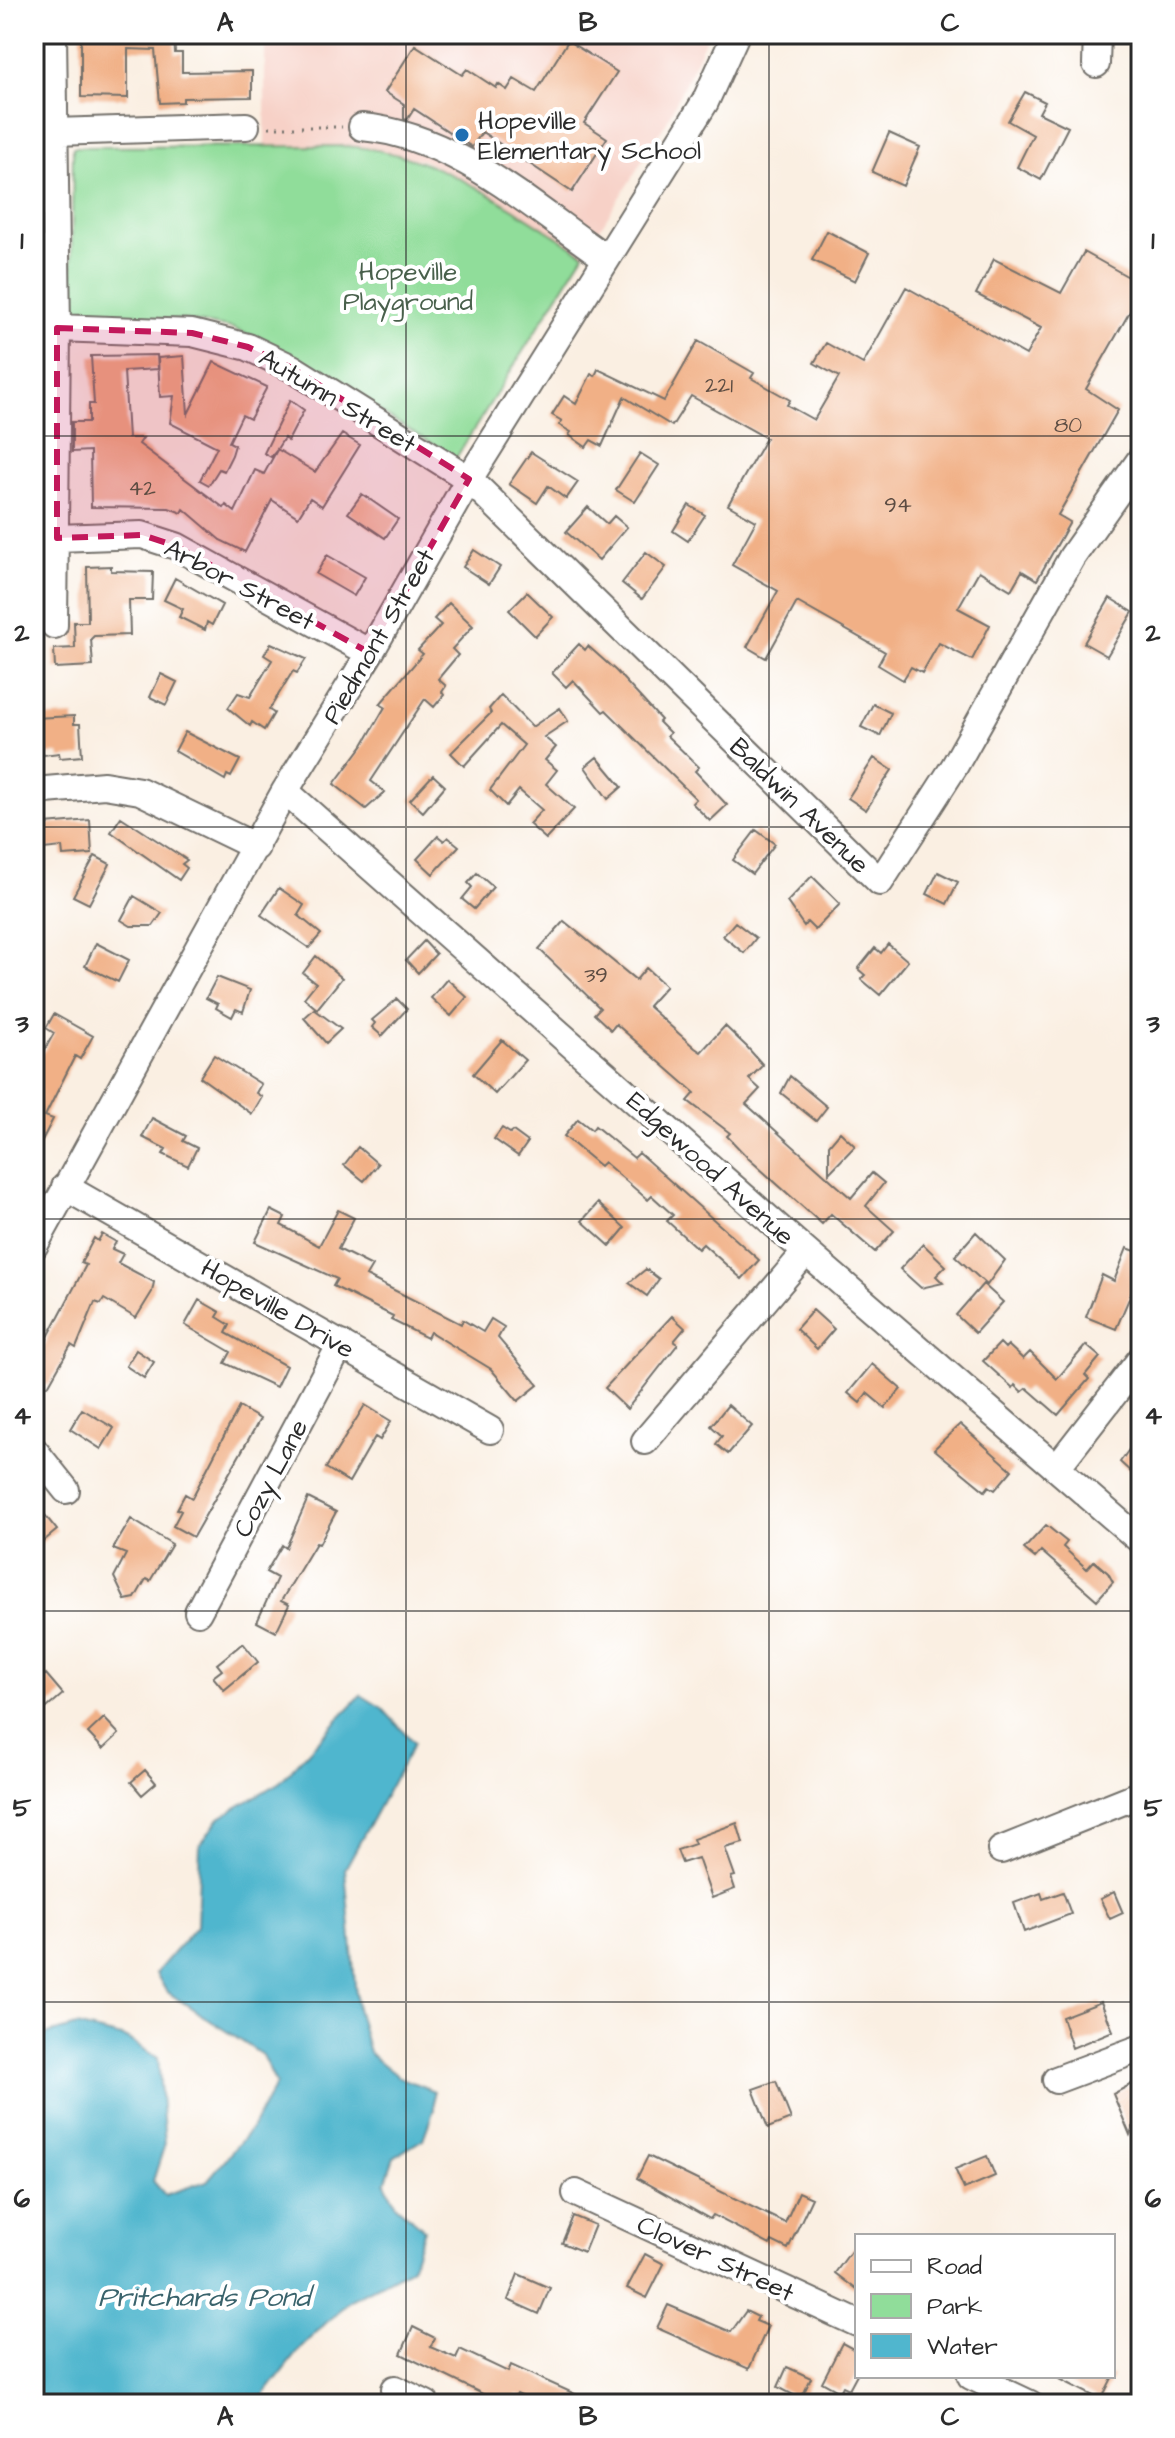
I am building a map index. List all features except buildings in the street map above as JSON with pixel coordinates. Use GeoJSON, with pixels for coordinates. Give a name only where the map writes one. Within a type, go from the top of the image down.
{"type":"FeatureCollection","features":[{"type":"Feature","properties":{"kind":"street"},"geometry":{"type":"LineString","coordinates":[[53,34],[57,328],[54,625]]}},
{"type":"Feature","properties":{"kind":"street","name":"Piedmont Street"},"geometry":{"type":"LineString","coordinates":[[34,1246],[285,791],[370,653],[469,479],[705,102],[736,34]]}},
{"type":"Feature","properties":{"kind":"street"},"geometry":{"type":"LineString","coordinates":[[1096,64],[1097,34]]}},
{"type":"Feature","properties":{"kind":"street"},"geometry":{"type":"LineString","coordinates":[[54,132],[246,126]]}},
{"type":"Feature","properties":{"kind":"street"},"geometry":{"type":"LineString","coordinates":[[362,127],[392,130],[451,154],[606,258]]}},
{"type":"Feature","properties":{"kind":"street","name":"Autumn Street"},"geometry":{"type":"LineString","coordinates":[[57,328],[192,333],[248,347],[292,368],[469,479]]}},
{"type":"Feature","properties":{"kind":"street","name":"Baldwin Avenue"},"geometry":{"type":"LineString","coordinates":[[469,479],[880,882],[958,762],[1072,557],[1141,459]]}},
{"type":"Feature","properties":{"kind":"street","name":"Arbor Street"},"geometry":{"type":"LineString","coordinates":[[57,538],[142,535],[176,546],[370,653]]}},
{"type":"Feature","properties":{"kind":"street"},"geometry":{"type":"LineString","coordinates":[[34,791],[104,785],[140,791],[256,847]]}},
{"type":"Feature","properties":{"kind":"street","name":"Edgewood Avenue"},"geometry":{"type":"LineString","coordinates":[[285,791],[806,1252],[1141,1541]]}},
{"type":"Feature","properties":{"kind":"street","name":"Hopeville Drive"},"geometry":{"type":"LineString","coordinates":[[65,1187],[490,1430]]}},
{"type":"Feature","properties":{"kind":"street"},"geometry":{"type":"LineString","coordinates":[[645,1441],[806,1252]]}},
{"type":"Feature","properties":{"kind":"street","name":"Cozy Lane"},"geometry":{"type":"LineString","coordinates":[[198,1612],[341,1344]]}},
{"type":"Feature","properties":{"kind":"street"},"geometry":{"type":"LineString","coordinates":[[1057,1467],[1141,1359]]}},
{"type":"Feature","properties":{"kind":"street"},"geometry":{"type":"LineString","coordinates":[[34,1450],[66,1490]]}},
{"type":"Feature","properties":{"kind":"street"},"geometry":{"type":"LineString","coordinates":[[1001,1850],[1141,1794]]}},
{"type":"Feature","properties":{"kind":"street"},"geometry":{"type":"LineString","coordinates":[[1056,2080],[1141,2048]]}},
{"type":"Feature","properties":{"kind":"street","name":"Clover Street"},"geometry":{"type":"LineString","coordinates":[[576,2193],[855,2322]]}},
{"type":"Feature","properties":{"kind":"street"},"geometry":{"type":"LineString","coordinates":[[978,2378],[1020,2391]]}},
{"type":"Feature","properties":{"kind":"street"},"geometry":{"type":"LineString","coordinates":[[395,2389],[426,2404]]}},
{"type":"Feature","properties":{"kind":"path"},"geometry":{"type":"LineString","coordinates":[[246,126],[362,127]]}},
{"type":"Feature","properties":{"kind":"highlighted area"},"geometry":{"type":"Polygon","coordinates":[[[57,328],[192,333],[248,347],[292,368],[469,479],[370,653],[176,546],[142,535],[57,538],[57,328]]]}},
{"type":"Feature","properties":{"kind":"shaded area","name":"Hopeville Elementary School"},"geometry":{"type":"Polygon","coordinates":[[[265,34],[708,34],[666,123],[584,254],[477,187],[423,160],[365,147],[265,147],[265,34]]]}},
{"type":"Feature","properties":{"kind":"green space","name":"Hopeville Playground"},"geometry":{"type":"Polygon","coordinates":[[[343,146],[377,150],[440,170],[499,200],[584,254],[456,458],[266,343],[232,328],[184,320],[71,317],[73,147],[343,146]]]}},
{"type":"Feature","properties":{"kind":"water","name":"Pritchards Pond"},"geometry":{"type":"Polygon","coordinates":[[[361,1695],[382,1708],[414,1743],[345,1869],[357,2008],[369,2053],[399,2077],[434,2091],[434,2109],[423,2139],[394,2157],[385,2183],[396,2205],[424,2229],[411,2268],[350,2300],[302,2346],[257,2404],[34,2404],[34,2038],[76,2026],[126,2038],[158,2058],[165,2144],[153,2181],[165,2195],[207,2181],[251,2129],[276,2084],[262,2055],[166,1991],[156,1973],[197,1925],[200,1845],[219,1818],[280,1782],[361,1695]]]}},
{"type":"Feature","properties":{"kind":"place","name":"Hopeville Elementary School"},"geometry":{"type":"Point","coordinates":[462,135]}}]}
